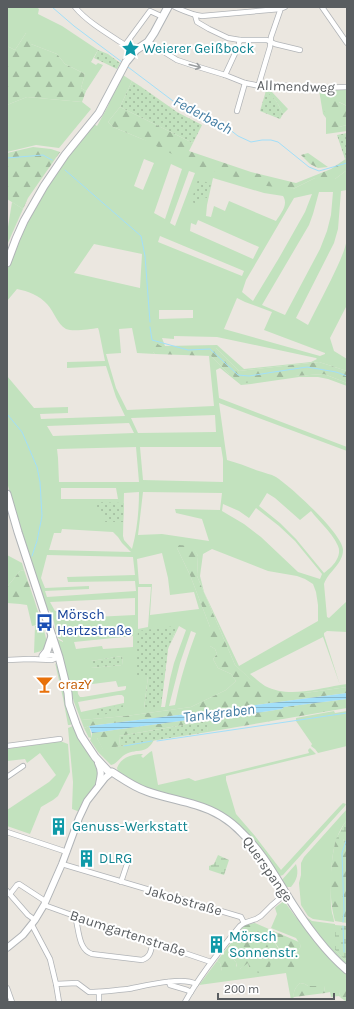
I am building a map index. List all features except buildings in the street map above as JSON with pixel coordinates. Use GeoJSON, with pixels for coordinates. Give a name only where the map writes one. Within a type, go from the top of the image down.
{"type":"FeatureCollection","features":[{"type":"Feature","properties":{"kind":"main road"},"geometry":{"type":"LineString","coordinates":[[7,263],[16,239],[35,201],[57,166],[99,113],[125,64],[136,50],[148,42],[168,7]]}},
{"type":"Feature","properties":{"kind":"main road"},"geometry":{"type":"LineString","coordinates":[[7,494],[59,657],[68,693],[91,746],[112,772]]}},
{"type":"Feature","properties":{"kind":"main road"},"geometry":{"type":"LineString","coordinates":[[43,656],[47,651],[52,636]]}},
{"type":"Feature","properties":{"kind":"main road"},"geometry":{"type":"LineString","coordinates":[[68,693],[68,704],[81,736],[95,758],[109,772],[112,772]]}},
{"type":"Feature","properties":{"kind":"main road","name":"Querspange"},"geometry":{"type":"LineString","coordinates":[[112,772],[127,782],[146,791],[211,810],[242,832],[259,852],[306,923],[327,950],[347,970]]}},
{"type":"Feature","properties":{"kind":"street"},"geometry":{"type":"LineString","coordinates":[[75,7],[98,27],[126,45],[150,11],[163,17]]}},
{"type":"Feature","properties":{"kind":"street"},"geometry":{"type":"LineString","coordinates":[[175,7],[202,16],[280,9],[285,7]]}},
{"type":"Feature","properties":{"kind":"street"},"geometry":{"type":"LineString","coordinates":[[322,7],[347,43]]}},
{"type":"Feature","properties":{"kind":"street"},"geometry":{"type":"LineString","coordinates":[[258,87],[280,9]]}},
{"type":"Feature","properties":{"kind":"street"},"geometry":{"type":"LineString","coordinates":[[196,15],[197,22],[206,28],[228,38],[240,40],[267,40],[275,44],[300,50]]}},
{"type":"Feature","properties":{"kind":"street"},"geometry":{"type":"LineString","coordinates":[[225,75],[240,40]]}},
{"type":"Feature","properties":{"kind":"street","name":"Allmendweg"},"geometry":{"type":"LineString","coordinates":[[148,42],[177,60],[258,87],[347,87]]}},
{"type":"Feature","properties":{"kind":"street","name":"Allmendweg"},"geometry":{"type":"LineString","coordinates":[[237,111],[245,83]]}},
{"type":"Feature","properties":{"kind":"street"},"geometry":{"type":"LineString","coordinates":[[35,659],[51,655],[59,657]]}},
{"type":"Feature","properties":{"kind":"street"},"geometry":{"type":"LineString","coordinates":[[7,660],[52,660],[59,657]]}},
{"type":"Feature","properties":{"kind":"street"},"geometry":{"type":"LineString","coordinates":[[7,746],[60,739]]}},
{"type":"Feature","properties":{"kind":"street"},"geometry":{"type":"LineString","coordinates":[[95,758],[101,768],[99,786]]}},
{"type":"Feature","properties":{"kind":"street"},"geometry":{"type":"LineString","coordinates":[[7,776],[23,766]]}},
{"type":"Feature","properties":{"kind":"street"},"geometry":{"type":"LineString","coordinates":[[7,948],[23,935],[34,923],[45,903],[62,864],[87,801],[112,772]]}},
{"type":"Feature","properties":{"kind":"street"},"geometry":{"type":"LineString","coordinates":[[7,832],[67,852]]}},
{"type":"Feature","properties":{"kind":"street"},"geometry":{"type":"LineString","coordinates":[[121,882],[129,858]]}},
{"type":"Feature","properties":{"kind":"street","name":"Jakobstraße"},"geometry":{"type":"LineString","coordinates":[[62,864],[241,917],[244,923]]}},
{"type":"Feature","properties":{"kind":"street","name":"Baumgartenstraße"},"geometry":{"type":"LineString","coordinates":[[9,892],[19,884],[45,903],[77,917],[211,962]]}},
{"type":"Feature","properties":{"kind":"street"},"geometry":{"type":"LineString","coordinates":[[9,892],[34,923],[50,959],[59,1002]]}},
{"type":"Feature","properties":{"kind":"street"},"geometry":{"type":"LineString","coordinates":[[185,1002],[211,962],[240,926],[261,916],[286,893]]}},
{"type":"Feature","properties":{"kind":"street"},"geometry":{"type":"LineString","coordinates":[[77,917],[76,920],[82,945],[84,949],[92,954],[142,960],[149,956],[153,942]]}},
{"type":"Feature","properties":{"kind":"street"},"geometry":{"type":"LineString","coordinates":[[56,984],[77,983],[88,992],[125,989],[182,981],[196,984]]}},
{"type":"Feature","properties":{"kind":"street"},"geometry":{"type":"LineString","coordinates":[[169,982],[170,985],[191,992]]}},
{"type":"Feature","properties":{"kind":"street"},"geometry":{"type":"LineString","coordinates":[[7,988],[12,1002]]}},
{"type":"Feature","properties":{"kind":"street"},"geometry":{"type":"LineString","coordinates":[[99,992],[99,1002]]}},
{"type":"Feature","properties":{"kind":"green space"},"geometry":{"type":"Polygon","coordinates":[[[7,7],[36,7],[39,9],[38,14],[62,26],[98,50],[91,62],[96,65],[98,63],[103,65],[86,91],[81,88],[85,74],[65,64],[57,54],[31,44],[26,33],[15,50],[7,46],[7,7]]]}},
{"type":"Feature","properties":{"kind":"green space"},"geometry":{"type":"Polygon","coordinates":[[[26,33],[30,34],[31,44],[57,54],[65,64],[85,74],[81,88],[86,91],[82,102],[27,97],[7,105],[7,46],[15,50],[26,33]]]}},
{"type":"Feature","properties":{"kind":"green space"},"geometry":{"type":"Polygon","coordinates":[[[98,50],[108,54],[120,63],[117,69],[94,58],[98,50]]]}},
{"type":"Feature","properties":{"kind":"green space"},"geometry":{"type":"Polygon","coordinates":[[[123,75],[132,81],[120,107],[108,122],[113,127],[142,139],[293,189],[315,178],[335,179],[347,170],[347,190],[341,191],[338,229],[334,243],[296,318],[308,325],[338,265],[345,248],[347,238],[347,305],[330,338],[334,351],[347,359],[347,371],[319,362],[239,371],[216,348],[153,352],[155,354],[137,353],[132,328],[119,329],[121,353],[106,354],[116,388],[127,410],[214,406],[209,356],[211,356],[229,374],[295,376],[324,374],[347,383],[347,386],[318,377],[299,377],[241,385],[220,368],[216,370],[219,398],[347,447],[347,451],[219,403],[227,460],[270,474],[283,482],[315,511],[341,543],[343,550],[341,560],[324,584],[327,617],[329,618],[347,601],[347,632],[327,631],[324,635],[340,685],[347,684],[347,687],[305,693],[265,693],[235,665],[197,576],[198,556],[192,546],[177,548],[190,575],[210,627],[210,646],[215,649],[217,654],[213,659],[218,668],[231,674],[236,681],[226,690],[191,707],[126,716],[81,720],[74,702],[57,639],[63,641],[57,636],[50,611],[48,610],[44,601],[15,512],[7,482],[7,376],[34,408],[68,407],[68,413],[40,414],[41,419],[125,416],[116,397],[106,366],[67,368],[67,362],[105,361],[98,328],[77,330],[66,329],[60,324],[44,301],[34,294],[25,291],[17,289],[7,301],[7,271],[11,255],[31,212],[60,166],[94,124],[97,126],[108,106],[113,92],[123,75]],[[144,159],[134,186],[143,190],[154,163],[144,159]],[[171,164],[154,213],[165,219],[182,169],[171,164]],[[189,171],[170,223],[175,226],[195,173],[189,171]],[[213,178],[206,216],[211,217],[214,206],[225,211],[229,201],[276,221],[283,209],[285,199],[283,196],[264,193],[213,178]],[[319,192],[309,225],[262,305],[285,315],[320,249],[331,215],[333,192],[319,192]],[[312,194],[294,198],[246,280],[242,292],[253,301],[305,212],[312,194]],[[198,220],[196,225],[191,223],[190,231],[253,259],[259,247],[198,220]],[[160,236],[158,242],[242,276],[244,271],[160,236]],[[94,244],[74,273],[140,288],[142,254],[94,244]],[[237,298],[224,329],[320,356],[325,354],[325,353],[264,330],[272,312],[237,298]],[[159,310],[159,319],[193,318],[193,310],[159,310]],[[174,336],[174,339],[162,338],[165,346],[217,345],[244,369],[311,362],[317,359],[217,337],[174,336]],[[215,415],[131,418],[138,433],[216,432],[215,415]],[[129,423],[47,426],[53,436],[134,433],[129,423]],[[136,447],[57,449],[59,482],[139,482],[136,447]],[[140,447],[143,480],[223,482],[223,459],[221,447],[140,447]],[[61,488],[61,499],[118,499],[116,488],[61,488]],[[139,492],[124,493],[123,536],[124,540],[132,549],[139,506],[139,492]],[[143,492],[138,535],[162,534],[209,541],[202,519],[176,513],[175,509],[220,510],[222,493],[143,492]],[[267,493],[259,506],[280,523],[296,539],[324,573],[335,563],[339,554],[339,548],[333,537],[311,511],[300,520],[267,493]],[[223,504],[222,511],[244,524],[261,537],[298,572],[320,579],[322,574],[295,541],[256,508],[249,518],[239,511],[223,504]],[[62,529],[61,533],[54,533],[49,550],[131,552],[113,532],[62,529]],[[212,549],[203,554],[200,576],[204,592],[239,666],[318,621],[316,592],[313,584],[305,579],[297,576],[268,571],[212,549]],[[162,553],[137,559],[139,584],[152,584],[150,615],[199,609],[194,592],[170,595],[168,578],[162,553]],[[47,555],[41,578],[45,588],[89,586],[89,589],[45,591],[47,597],[136,591],[135,581],[68,582],[67,577],[135,575],[133,557],[47,555]],[[138,587],[138,629],[148,627],[151,587],[138,587]],[[135,598],[50,602],[55,611],[74,609],[74,618],[135,615],[135,598]],[[179,626],[169,647],[175,632],[135,676],[148,676],[144,709],[168,650],[161,707],[165,707],[174,663],[186,630],[179,626]],[[191,631],[180,663],[169,706],[175,705],[196,633],[191,631]],[[133,636],[74,642],[76,649],[102,646],[103,649],[133,647],[133,636]],[[323,637],[250,674],[265,686],[274,690],[302,692],[340,685],[323,637]],[[122,656],[91,661],[91,668],[123,665],[122,656]],[[116,681],[77,686],[80,697],[125,690],[126,686],[118,687],[116,681]],[[118,695],[78,702],[81,712],[124,703],[124,697],[122,695],[118,695]]]}},
{"type":"Feature","properties":{"kind":"green space"},"geometry":{"type":"Polygon","coordinates":[[[132,81],[177,112],[202,125],[193,143],[120,107],[132,81]]]}},
{"type":"Feature","properties":{"kind":"green space"},"geometry":{"type":"Polygon","coordinates":[[[347,89],[347,106],[339,102],[339,127],[347,125],[347,131],[326,134],[326,118],[323,114],[319,90],[347,89]]]}},
{"type":"Feature","properties":{"kind":"green space"},"geometry":{"type":"Polygon","coordinates":[[[266,90],[271,91],[288,109],[283,114],[277,102],[268,94],[265,94],[266,90]]]}},
{"type":"Feature","properties":{"kind":"green space"},"geometry":{"type":"Polygon","coordinates":[[[268,93],[277,102],[283,114],[280,119],[260,111],[265,94],[268,93]]]}},
{"type":"Feature","properties":{"kind":"green space"},"geometry":{"type":"Polygon","coordinates":[[[27,97],[82,102],[91,109],[59,148],[36,145],[7,152],[7,105],[27,97]]]}},
{"type":"Feature","properties":{"kind":"green space"},"geometry":{"type":"Polygon","coordinates":[[[330,98],[347,106],[347,125],[329,130],[329,116],[324,111],[330,98]]]}},
{"type":"Feature","properties":{"kind":"green space"},"geometry":{"type":"Polygon","coordinates":[[[120,107],[193,143],[189,151],[251,172],[296,183],[331,169],[347,158],[347,170],[335,179],[323,182],[315,178],[293,189],[267,186],[196,166],[142,139],[113,127],[108,122],[120,107]]]}},
{"type":"Feature","properties":{"kind":"green space"},"geometry":{"type":"Polygon","coordinates":[[[347,133],[347,158],[345,159],[337,135],[347,133]]]}},
{"type":"Feature","properties":{"kind":"green space"},"geometry":{"type":"Polygon","coordinates":[[[33,147],[51,149],[60,152],[28,198],[23,209],[7,199],[7,153],[33,147]]]}},
{"type":"Feature","properties":{"kind":"green space"},"geometry":{"type":"Polygon","coordinates":[[[308,153],[328,167],[318,168],[310,164],[301,155],[308,153]]]}},
{"type":"Feature","properties":{"kind":"green space"},"geometry":{"type":"Polygon","coordinates":[[[198,179],[211,184],[207,198],[200,196],[198,204],[191,202],[198,179]]]}},
{"type":"Feature","properties":{"kind":"green space"},"geometry":{"type":"Polygon","coordinates":[[[12,202],[23,209],[7,245],[7,233],[12,202]]]}},
{"type":"Feature","properties":{"kind":"green space"},"geometry":{"type":"Polygon","coordinates":[[[156,343],[164,348],[216,348],[239,371],[319,362],[347,371],[347,383],[324,374],[295,376],[244,383],[229,374],[211,356],[155,354],[153,352],[152,344],[156,343]]]}},
{"type":"Feature","properties":{"kind":"green space"},"geometry":{"type":"Polygon","coordinates":[[[95,502],[124,503],[123,522],[104,522],[104,513],[95,513],[95,502]]]}},
{"type":"Feature","properties":{"kind":"green space"},"geometry":{"type":"Polygon","coordinates":[[[179,545],[193,546],[198,556],[197,576],[235,665],[265,692],[305,693],[347,687],[347,693],[89,726],[84,728],[81,720],[126,716],[191,707],[226,690],[236,681],[231,674],[218,668],[213,659],[217,654],[215,649],[210,646],[205,637],[210,627],[190,575],[177,548],[179,545]]]}},
{"type":"Feature","properties":{"kind":"green space"},"geometry":{"type":"Polygon","coordinates":[[[7,555],[22,563],[24,570],[20,571],[7,587],[7,555]]]}},
{"type":"Feature","properties":{"kind":"green space"},"geometry":{"type":"Polygon","coordinates":[[[24,570],[34,599],[20,599],[20,604],[7,603],[7,587],[20,571],[24,570]]]}},
{"type":"Feature","properties":{"kind":"green space"},"geometry":{"type":"Polygon","coordinates":[[[20,599],[34,599],[42,624],[32,626],[27,605],[20,604],[20,599]]]}},
{"type":"Feature","properties":{"kind":"green space"},"geometry":{"type":"Polygon","coordinates":[[[42,625],[46,638],[45,646],[40,651],[34,653],[35,626],[42,625]]]}},
{"type":"Feature","properties":{"kind":"green space"},"geometry":{"type":"Polygon","coordinates":[[[175,626],[175,632],[168,649],[161,706],[144,710],[148,676],[135,676],[138,631],[175,626]]]}},
{"type":"Feature","properties":{"kind":"green space"},"geometry":{"type":"Polygon","coordinates":[[[122,656],[123,665],[91,668],[91,661],[122,656]]]}},
{"type":"Feature","properties":{"kind":"green space"},"geometry":{"type":"Polygon","coordinates":[[[55,663],[59,669],[74,723],[70,725],[68,725],[55,663]]]}},
{"type":"Feature","properties":{"kind":"green space"},"geometry":{"type":"Polygon","coordinates":[[[347,699],[347,708],[208,732],[206,721],[119,736],[120,746],[103,750],[97,738],[92,738],[92,733],[254,711],[256,713],[282,709],[284,707],[347,699]]]}},
{"type":"Feature","properties":{"kind":"green space"},"geometry":{"type":"Polygon","coordinates":[[[125,705],[122,711],[96,716],[95,710],[125,705]]]}},
{"type":"Feature","properties":{"kind":"green space"},"geometry":{"type":"Polygon","coordinates":[[[334,711],[335,713],[347,711],[347,746],[318,753],[311,746],[312,744],[296,721],[296,718],[334,711]]]}},
{"type":"Feature","properties":{"kind":"green space"},"geometry":{"type":"Polygon","coordinates":[[[207,721],[208,732],[120,746],[119,736],[207,721]]]}},
{"type":"Feature","properties":{"kind":"green space"},"geometry":{"type":"Polygon","coordinates":[[[75,725],[100,772],[97,781],[80,812],[72,809],[73,782],[68,728],[75,725]]]}},
{"type":"Feature","properties":{"kind":"green space"},"geometry":{"type":"Polygon","coordinates":[[[89,726],[92,738],[97,738],[103,749],[154,740],[148,748],[130,752],[111,765],[98,752],[90,740],[90,737],[89,738],[84,728],[89,726]]]}},
{"type":"Feature","properties":{"kind":"green space"},"geometry":{"type":"Polygon","coordinates":[[[60,741],[68,744],[70,772],[58,796],[41,807],[30,834],[7,826],[7,810],[49,782],[56,775],[40,753],[27,763],[25,759],[7,761],[7,749],[60,741]]]}},
{"type":"Feature","properties":{"kind":"green space"},"geometry":{"type":"Polygon","coordinates":[[[310,748],[316,754],[226,776],[236,814],[281,870],[339,807],[343,803],[346,804],[283,875],[280,876],[256,843],[238,824],[227,816],[216,809],[203,804],[144,786],[118,772],[117,768],[121,761],[127,757],[143,754],[141,756],[143,758],[152,751],[158,785],[189,778],[195,781],[309,753],[308,750],[310,748]]]}},
{"type":"Feature","properties":{"kind":"green space"},"geometry":{"type":"Polygon","coordinates":[[[347,809],[347,820],[339,833],[333,856],[331,909],[334,922],[313,919],[308,916],[301,905],[299,883],[301,863],[304,857],[347,809]]]}},
{"type":"Feature","properties":{"kind":"green space"},"geometry":{"type":"Polygon","coordinates":[[[347,820],[347,849],[343,839],[336,839],[347,820]]]}},
{"type":"Feature","properties":{"kind":"green space"},"geometry":{"type":"Polygon","coordinates":[[[336,839],[343,839],[347,849],[347,923],[335,921],[331,902],[331,869],[336,839]]]}},
{"type":"Feature","properties":{"kind":"green space"},"geometry":{"type":"Polygon","coordinates":[[[218,855],[229,860],[224,875],[209,870],[209,866],[214,864],[218,855]]]}},
{"type":"Feature","properties":{"kind":"green space"},"geometry":{"type":"Polygon","coordinates":[[[296,864],[297,876],[295,882],[291,887],[285,887],[281,881],[296,864]]]}},
{"type":"Feature","properties":{"kind":"green space"},"geometry":{"type":"Polygon","coordinates":[[[284,901],[295,916],[347,972],[347,979],[346,978],[339,992],[341,998],[339,996],[331,997],[330,992],[325,993],[324,986],[308,986],[300,983],[295,990],[294,997],[291,1000],[286,973],[199,985],[217,961],[220,963],[222,971],[230,965],[230,960],[233,959],[236,962],[236,966],[240,969],[248,962],[249,968],[266,942],[271,938],[277,946],[281,960],[297,963],[297,953],[301,946],[296,938],[271,928],[277,914],[275,908],[284,901]]]}},
{"type":"Feature","properties":{"kind":"green space"},"geometry":{"type":"Polygon","coordinates":[[[304,916],[312,921],[335,924],[335,950],[347,962],[347,967],[318,935],[304,916]]]}},
{"type":"Feature","properties":{"kind":"green space"},"geometry":{"type":"Polygon","coordinates":[[[255,923],[299,942],[301,946],[297,953],[297,963],[292,970],[279,970],[277,965],[281,954],[271,938],[266,942],[271,956],[269,971],[260,973],[250,971],[248,963],[240,969],[237,969],[236,962],[233,959],[230,960],[228,971],[225,973],[222,971],[220,963],[217,961],[244,926],[255,923]]]}},
{"type":"Feature","properties":{"kind":"green space"},"geometry":{"type":"Polygon","coordinates":[[[335,925],[347,926],[347,962],[335,950],[335,925]]]}},
{"type":"Feature","properties":{"kind":"green space"},"geometry":{"type":"Polygon","coordinates":[[[346,978],[347,1002],[341,998],[339,992],[340,982],[346,978]]]}},
{"type":"Feature","properties":{"kind":"green space"},"geometry":{"type":"Polygon","coordinates":[[[300,983],[308,986],[324,986],[325,993],[294,997],[295,990],[300,983]]]}},
{"type":"Feature","properties":{"kind":"water","name":"Tankgraben"},"geometry":{"type":"Polygon","coordinates":[[[347,693],[347,699],[284,707],[282,709],[256,713],[254,711],[92,733],[89,726],[203,712],[347,693]]]}},
{"type":"Feature","properties":{"kind":"waterway","name":"Federbach"},"geometry":{"type":"LineString","coordinates":[[52,7],[74,26],[122,62]]}},
{"type":"Feature","properties":{"kind":"waterway","name":"Federbach"},"geometry":{"type":"LineString","coordinates":[[128,67],[177,104],[220,122],[238,136],[251,142],[262,140],[278,142],[309,167],[319,171],[347,163]]}},
{"type":"Feature","properties":{"kind":"waterway"},"geometry":{"type":"LineString","coordinates":[[7,158],[43,155],[52,160]]}},
{"type":"Feature","properties":{"kind":"waterway"},"geometry":{"type":"LineString","coordinates":[[65,170],[141,236],[145,256],[150,322]]}},
{"type":"Feature","properties":{"kind":"waterway"},"geometry":{"type":"LineString","coordinates":[[150,327],[152,340],[188,350],[210,349],[238,375],[249,376],[307,367],[336,372],[347,376]]}},
{"type":"Feature","properties":{"kind":"waterway"},"geometry":{"type":"LineString","coordinates":[[7,414],[22,432],[37,467],[40,482],[42,516],[37,541],[32,556]]}},
{"type":"Feature","properties":{"kind":"waterway"},"geometry":{"type":"LineString","coordinates":[[157,741],[347,713]]}},
{"type":"Feature","properties":{"kind":"waterway"},"geometry":{"type":"LineString","coordinates":[[124,746],[152,741]]}},
{"type":"Feature","properties":{"kind":"waterway"},"geometry":{"type":"LineString","coordinates":[[343,922],[342,853],[347,838]]}},
{"type":"Feature","properties":{"kind":"waterway"},"geometry":{"type":"LineString","coordinates":[[343,926],[344,952]]}},
{"type":"Feature","properties":{"kind":"place","name":"Weierer Geißbock"},"geometry":{"type":"Point","coordinates":[130,48]}},
{"type":"Feature","properties":{"kind":"place","name":"Mörsch Hertzstraße"},"geometry":{"type":"Point","coordinates":[44,622]}},
{"type":"Feature","properties":{"kind":"place","name":"crazY"},"geometry":{"type":"Point","coordinates":[45,684]}},
{"type":"Feature","properties":{"kind":"place","name":"Genuss-Werkstatt"},"geometry":{"type":"Point","coordinates":[59,826]}},
{"type":"Feature","properties":{"kind":"place","name":"DLRG"},"geometry":{"type":"Point","coordinates":[86,858]}},
{"type":"Feature","properties":{"kind":"place","name":"Mörsch Sonnenstr."},"geometry":{"type":"Point","coordinates":[216,944]}}]}
